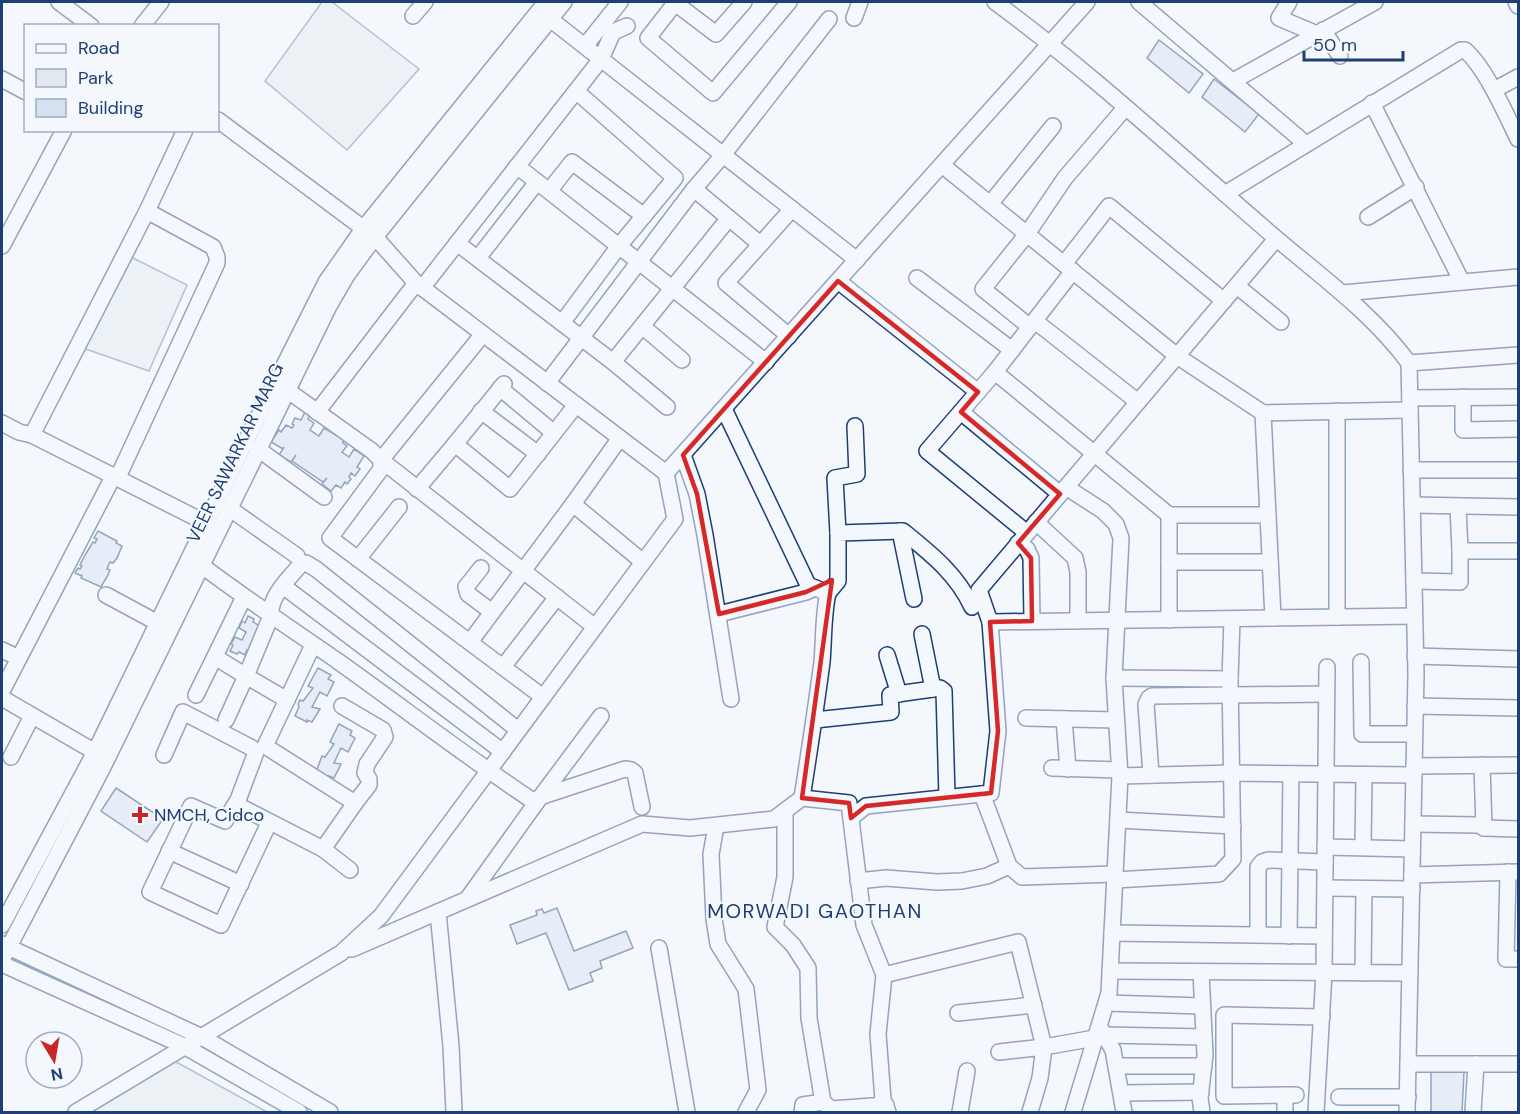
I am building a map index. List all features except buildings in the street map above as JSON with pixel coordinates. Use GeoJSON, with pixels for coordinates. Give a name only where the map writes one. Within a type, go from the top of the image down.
{"type":"FeatureCollection","features":[{"type":"Feature","properties":{"kind":"street"},"geometry":{"type":"LineString","coordinates":[[59,2],[88,24]]}},
{"type":"Feature","properties":{"kind":"street"},"geometry":{"type":"LineString","coordinates":[[144,24],[161,2]]}},
{"type":"Feature","properties":{"kind":"street"},"geometry":{"type":"LineString","coordinates":[[413,16],[425,2]]}},
{"type":"Feature","properties":{"kind":"street","name":"VEER SAWARKAR MARG"},"geometry":{"type":"LineString","coordinates":[[3,954],[73,809],[201,565],[213,526],[229,508],[329,306],[369,233],[546,2]]}},
{"type":"Feature","properties":{"kind":"street","name":"VEER SAWARKAR MARG"},"geometry":{"type":"LineString","coordinates":[[2,925],[73,809],[95,752],[158,623],[213,526],[319,294],[564,2]]}},
{"type":"Feature","properties":{"kind":"street"},"geometry":{"type":"LineString","coordinates":[[585,46],[620,2]]}},
{"type":"Feature","properties":{"kind":"street"},"geometry":{"type":"LineString","coordinates":[[744,2],[716,34],[675,2],[648,38],[713,93],[789,2]]}},
{"type":"Feature","properties":{"kind":"street"},"geometry":{"type":"LineString","coordinates":[[854,18],[860,2]]}},
{"type":"Feature","properties":{"kind":"street"},"geometry":{"type":"LineString","coordinates":[[995,2],[1051,43],[1276,239],[1343,292],[1392,340],[1409,363],[1415,706],[1407,1113]]}},
{"type":"Feature","properties":{"kind":"street"},"geometry":{"type":"LineString","coordinates":[[666,473],[1086,2]]}},
{"type":"Feature","properties":{"kind":"street"},"geometry":{"type":"LineString","coordinates":[[1139,2],[1306,144]]}},
{"type":"Feature","properties":{"kind":"street"},"geometry":{"type":"LineString","coordinates":[[1289,2],[1279,18],[1320,32],[1340,56]]}},
{"type":"Feature","properties":{"kind":"street"},"geometry":{"type":"LineString","coordinates":[[1233,81],[1375,2]]}},
{"type":"Feature","properties":{"kind":"street"},"geometry":{"type":"LineString","coordinates":[[1516,2],[1518,6]]}},
{"type":"Feature","properties":{"kind":"street"},"geometry":{"type":"LineString","coordinates":[[547,383],[694,189],[829,18]]}},
{"type":"Feature","properties":{"kind":"street"},"geometry":{"type":"LineString","coordinates":[[550,19],[857,260]]}},
{"type":"Feature","properties":{"kind":"street"},"geometry":{"type":"LineString","coordinates":[[317,412],[419,286],[458,243],[601,59],[613,32],[627,26]]}},
{"type":"Feature","properties":{"kind":"street"},"geometry":{"type":"LineString","coordinates":[[1225,194],[1461,50],[1465,50],[1471,56],[1494,90],[1518,139]]}},
{"type":"Feature","properties":{"kind":"street"},"geometry":{"type":"LineString","coordinates":[[1494,90],[1518,77]]}},
{"type":"Feature","properties":{"kind":"street"},"geometry":{"type":"LineString","coordinates":[[2,79],[24,91]]}},
{"type":"Feature","properties":{"kind":"street"},"geometry":{"type":"LineString","coordinates":[[562,323],[675,178],[576,91]]}},
{"type":"Feature","properties":{"kind":"street"},"geometry":{"type":"LineString","coordinates":[[1372,103],[1462,282]]}},
{"type":"Feature","properties":{"kind":"street"},"geometry":{"type":"LineString","coordinates":[[1125,108],[1065,178],[1027,234],[983,289],[1138,402]]}},
{"type":"Feature","properties":{"kind":"street"},"geometry":{"type":"LineString","coordinates":[[219,121],[369,233],[419,286],[666,473],[675,519],[381,916],[340,953]]}},
{"type":"Feature","properties":{"kind":"street"},"geometry":{"type":"LineString","coordinates":[[990,204],[1053,126]]}},
{"type":"Feature","properties":{"kind":"street"},"geometry":{"type":"LineString","coordinates":[[2,246],[63,132]]}},
{"type":"Feature","properties":{"kind":"street"},"geometry":{"type":"LineString","coordinates":[[32,435],[185,132]]}},
{"type":"Feature","properties":{"kind":"street"},"geometry":{"type":"LineString","coordinates":[[478,258],[543,186],[572,162],[644,216]]}},
{"type":"Feature","properties":{"kind":"street"},"geometry":{"type":"LineString","coordinates":[[942,165],[1177,356],[1263,412],[1337,411],[1463,397],[1518,397]]}},
{"type":"Feature","properties":{"kind":"street"},"geometry":{"type":"LineString","coordinates":[[517,166],[766,362]]}},
{"type":"Feature","properties":{"kind":"street"},"geometry":{"type":"LineString","coordinates":[[1368,217],[1416,187]]}},
{"type":"Feature","properties":{"kind":"street"},"geometry":{"type":"LineString","coordinates":[[694,189],[760,244]]}},
{"type":"Feature","properties":{"kind":"street"},"geometry":{"type":"LineString","coordinates":[[1078,621],[1078,572],[1075,558],[1027,533],[927,451],[995,372],[1032,324],[1109,206],[1224,301]]}},
{"type":"Feature","properties":{"kind":"street"},"geometry":{"type":"LineString","coordinates":[[789,336],[726,283],[792,209]]}},
{"type":"Feature","properties":{"kind":"street"},"geometry":{"type":"LineString","coordinates":[[2,691],[116,476],[217,263],[213,247],[147,211]]}},
{"type":"Feature","properties":{"kind":"street"},"geometry":{"type":"LineString","coordinates":[[613,362],[729,218]]}},
{"type":"Feature","properties":{"kind":"street"},"geometry":{"type":"LineString","coordinates":[[851,818],[866,806],[991,793],[998,731],[990,622],[979,590],[1276,239]]}},
{"type":"Feature","properties":{"kind":"street"},"geometry":{"type":"LineString","coordinates":[[458,243],[613,362],[667,407]]}},
{"type":"Feature","properties":{"kind":"street"},"geometry":{"type":"LineString","coordinates":[[916,278],[1012,350]]}},
{"type":"Feature","properties":{"kind":"street"},"geometry":{"type":"LineString","coordinates":[[1343,292],[1518,278]]}},
{"type":"Feature","properties":{"kind":"street"},"geometry":{"type":"LineString","coordinates":[[838,281],[978,392]]}},
{"type":"Feature","properties":{"kind":"street"},"geometry":{"type":"LineString","coordinates":[[1237,285],[1281,322]]}},
{"type":"Feature","properties":{"kind":"street"},"geometry":{"type":"LineString","coordinates":[[642,326],[682,360]]}},
{"type":"Feature","properties":{"kind":"street"},"geometry":{"type":"LineString","coordinates":[[483,334],[381,460],[381,469],[330,538],[543,697]]}},
{"type":"Feature","properties":{"kind":"street"},"geometry":{"type":"LineString","coordinates":[[1409,363],[1518,355]]}},
{"type":"Feature","properties":{"kind":"street"},"geometry":{"type":"LineString","coordinates":[[995,372],[1169,515],[1268,515]]}},
{"type":"Feature","properties":{"kind":"street"},"geometry":{"type":"LineString","coordinates":[[417,489],[502,386],[554,433]]}},
{"type":"Feature","properties":{"kind":"street"},"geometry":{"type":"LineString","coordinates":[[287,390],[372,451],[417,489],[595,627]]}},
{"type":"Feature","properties":{"kind":"street"},"geometry":{"type":"LineString","coordinates":[[1463,397],[1463,430],[1518,429]]}},
{"type":"Feature","properties":{"kind":"street"},"geometry":{"type":"LineString","coordinates":[[455,444],[510,489],[576,405]]}},
{"type":"Feature","properties":{"kind":"street"},"geometry":{"type":"LineString","coordinates":[[724,409],[808,585],[822,590]]}},
{"type":"Feature","properties":{"kind":"street"},"geometry":{"type":"LineString","coordinates":[[481,411],[538,454]]}},
{"type":"Feature","properties":{"kind":"street"},"geometry":{"type":"LineString","coordinates":[[1337,411],[1337,617]]}},
{"type":"Feature","properties":{"kind":"street"},"geometry":{"type":"LineString","coordinates":[[961,412],[1063,490],[1103,511],[1116,524],[1121,538],[1114,678],[1120,773],[1109,993],[1100,1033],[1073,1113]]}},
{"type":"Feature","properties":{"kind":"street"},"geometry":{"type":"LineString","coordinates":[[1263,412],[1273,618]]}},
{"type":"Feature","properties":{"kind":"street"},"geometry":{"type":"LineString","coordinates":[[2,423],[116,476],[213,526]]}},
{"type":"Feature","properties":{"kind":"street"},"geometry":{"type":"LineString","coordinates":[[719,614],[822,590],[838,581],[835,478],[858,474],[855,426]]}},
{"type":"Feature","properties":{"kind":"street"},"geometry":{"type":"LineString","coordinates":[[470,642],[620,438]]}},
{"type":"Feature","properties":{"kind":"street"},"geometry":{"type":"LineString","coordinates":[[258,449],[324,497]]}},
{"type":"Feature","properties":{"kind":"street"},"geometry":{"type":"LineString","coordinates":[[683,455],[697,494],[719,614],[731,699]]}},
{"type":"Feature","properties":{"kind":"street"},"geometry":{"type":"LineString","coordinates":[[1411,470],[1518,470]]}},
{"type":"Feature","properties":{"kind":"street"},"geometry":{"type":"LineString","coordinates":[[573,504],[643,562]]}},
{"type":"Feature","properties":{"kind":"street"},"geometry":{"type":"LineString","coordinates":[[1412,505],[1518,507]]}},
{"type":"Feature","properties":{"kind":"street"},"geometry":{"type":"LineString","coordinates":[[1414,581],[1460,582],[1458,506]]}},
{"type":"Feature","properties":{"kind":"street"},"geometry":{"type":"LineString","coordinates":[[358,559],[399,507]]}},
{"type":"Feature","properties":{"kind":"street"},"geometry":{"type":"LineString","coordinates":[[229,508],[297,556]]}},
{"type":"Feature","properties":{"kind":"street"},"geometry":{"type":"LineString","coordinates":[[1169,515],[1169,620]]}},
{"type":"Feature","properties":{"kind":"street"},"geometry":{"type":"LineString","coordinates":[[900,531],[914,600]]}},
{"type":"Feature","properties":{"kind":"street"},"geometry":{"type":"LineString","coordinates":[[838,532],[903,531],[955,578],[965,590],[972,607]]}},
{"type":"Feature","properties":{"kind":"street"},"geometry":{"type":"LineString","coordinates":[[1027,533],[1027,549],[1031,558],[1032,621]]}},
{"type":"Feature","properties":{"kind":"street"},"geometry":{"type":"LineString","coordinates":[[1460,551],[1518,551]]}},
{"type":"Feature","properties":{"kind":"street"},"geometry":{"type":"LineString","coordinates":[[1169,562],[1270,562]]}},
{"type":"Feature","properties":{"kind":"street"},"geometry":{"type":"LineString","coordinates":[[226,720],[271,616],[270,608],[283,586],[301,564],[306,563],[518,730]]}},
{"type":"Feature","properties":{"kind":"street"},"geometry":{"type":"LineString","coordinates":[[201,565],[488,771],[538,800],[625,769],[635,773],[642,807]]}},
{"type":"Feature","properties":{"kind":"street"},"geometry":{"type":"LineString","coordinates":[[481,568],[465,590],[492,612]]}},
{"type":"Feature","properties":{"kind":"street"},"geometry":{"type":"LineString","coordinates":[[283,586],[503,752]]}},
{"type":"Feature","properties":{"kind":"street"},"geometry":{"type":"LineString","coordinates":[[76,1113],[340,953],[642,824],[690,828],[774,819],[802,798],[815,720],[824,643],[826,604],[822,590]]}},
{"type":"Feature","properties":{"kind":"street"},"geometry":{"type":"LineString","coordinates":[[106,595],[158,623]]}},
{"type":"Feature","properties":{"kind":"street"},"geometry":{"type":"LineString","coordinates":[[196,695],[243,597]]}},
{"type":"Feature","properties":{"kind":"street"},"geometry":{"type":"LineString","coordinates":[[503,667],[557,597]]}},
{"type":"Feature","properties":{"kind":"street"},"geometry":{"type":"LineString","coordinates":[[990,622],[1414,616]]}},
{"type":"Feature","properties":{"kind":"street"},"geometry":{"type":"LineString","coordinates":[[982,794],[1009,866],[1022,877],[1219,874],[1233,859],[1230,696],[1232,619]]}},
{"type":"Feature","properties":{"kind":"street"},"geometry":{"type":"LineString","coordinates":[[922,634],[933,689]]}},
{"type":"Feature","properties":{"kind":"street"},"geometry":{"type":"LineString","coordinates":[[314,645],[265,746],[355,803]]}},
{"type":"Feature","properties":{"kind":"street"},"geometry":{"type":"LineString","coordinates":[[2,650],[19,658]]}},
{"type":"Feature","properties":{"kind":"street"},"geometry":{"type":"LineString","coordinates":[[887,655],[899,694]]}},
{"type":"Feature","properties":{"kind":"street"},"geometry":{"type":"LineString","coordinates":[[1415,656],[1518,659]]}},
{"type":"Feature","properties":{"kind":"street"},"geometry":{"type":"LineString","coordinates":[[215,657],[287,700]]}},
{"type":"Feature","properties":{"kind":"street"},"geometry":{"type":"LineString","coordinates":[[1361,662],[1362,734],[1414,734]]}},
{"type":"Feature","properties":{"kind":"street"},"geometry":{"type":"LineString","coordinates":[[1316,1113],[1324,973],[1327,667]]}},
{"type":"Feature","properties":{"kind":"street"},"geometry":{"type":"LineString","coordinates":[[1114,678],[1230,679]]}},
{"type":"Feature","properties":{"kind":"street"},"geometry":{"type":"LineString","coordinates":[[815,720],[891,712],[890,695],[940,688],[944,691],[947,797]]}},
{"type":"Feature","properties":{"kind":"street"},"geometry":{"type":"LineString","coordinates":[[1150,775],[1146,704],[1152,696],[1326,694]]}},
{"type":"Feature","properties":{"kind":"street"},"geometry":{"type":"LineString","coordinates":[[2,698],[95,752]]}},
{"type":"Feature","properties":{"kind":"street"},"geometry":{"type":"LineString","coordinates":[[323,849],[369,785],[369,779],[365,773],[367,764],[385,737],[383,730],[342,706]]}},
{"type":"Feature","properties":{"kind":"street"},"geometry":{"type":"LineString","coordinates":[[1415,706],[1518,708]]}},
{"type":"Feature","properties":{"kind":"street"},"geometry":{"type":"LineString","coordinates":[[164,755],[183,712],[256,752],[238,800],[225,821],[191,806],[150,892],[221,925],[269,823]]}},
{"type":"Feature","properties":{"kind":"street"},"geometry":{"type":"LineString","coordinates":[[11,757],[32,716]]}},
{"type":"Feature","properties":{"kind":"street"},"geometry":{"type":"LineString","coordinates":[[468,898],[601,717]]}},
{"type":"Feature","properties":{"kind":"street"},"geometry":{"type":"LineString","coordinates":[[1026,718],[1116,720]]}},
{"type":"Feature","properties":{"kind":"street"},"geometry":{"type":"LineString","coordinates":[[1064,719],[1068,769]]}},
{"type":"Feature","properties":{"kind":"street"},"geometry":{"type":"LineString","coordinates":[[1052,768],[1150,775],[1232,773],[1364,775],[1482,765],[1518,765]]}},
{"type":"Feature","properties":{"kind":"street"},"geometry":{"type":"LineString","coordinates":[[1482,765],[1484,828]]}},
{"type":"Feature","properties":{"kind":"street"},"geometry":{"type":"LineString","coordinates":[[1289,936],[1291,774]]}},
{"type":"Feature","properties":{"kind":"street"},"geometry":{"type":"LineString","coordinates":[[1363,847],[1364,775]]}},
{"type":"Feature","properties":{"kind":"street"},"geometry":{"type":"LineString","coordinates":[[785,811],[785,877],[775,927],[793,945],[808,968],[809,1018],[823,1102],[831,1108],[887,1109],[883,1100],[878,1034],[884,975],[864,925],[849,803],[802,798]]}},
{"type":"Feature","properties":{"kind":"street"},"geometry":{"type":"LineString","coordinates":[[238,800],[239,806],[323,849],[350,870]]}},
{"type":"Feature","properties":{"kind":"street"},"geometry":{"type":"LineString","coordinates":[[1118,820],[1233,826]]}},
{"type":"Feature","properties":{"kind":"street"},"geometry":{"type":"LineString","coordinates":[[1413,824],[1479,825],[1484,828],[1518,829]]}},
{"type":"Feature","properties":{"kind":"street"},"geometry":{"type":"LineString","coordinates":[[716,826],[711,854],[714,919],[718,944],[746,989],[758,1090],[746,1113]]}},
{"type":"Feature","properties":{"kind":"street"},"geometry":{"type":"LineString","coordinates":[[1258,935],[1258,867],[1262,862],[1290,861],[1363,847],[1412,849]]}},
{"type":"Feature","properties":{"kind":"street"},"geometry":{"type":"LineString","coordinates":[[169,851],[241,884]]}},
{"type":"Feature","properties":{"kind":"street"},"geometry":{"type":"LineString","coordinates":[[858,880],[886,878],[937,882],[962,881],[987,876],[1009,866]]}},
{"type":"Feature","properties":{"kind":"street"},"geometry":{"type":"LineString","coordinates":[[1325,888],[1364,889],[1513,872],[1506,959],[1518,959]]}},
{"type":"Feature","properties":{"kind":"street"},"geometry":{"type":"LineString","coordinates":[[1363,973],[1364,889]]}},
{"type":"Feature","properties":{"kind":"street"},"geometry":{"type":"LineString","coordinates":[[438,912],[451,1046],[454,1113]]}},
{"type":"Feature","properties":{"kind":"street"},"geometry":{"type":"LineString","coordinates":[[1112,933],[1324,936]]}},
{"type":"Feature","properties":{"kind":"street"},"geometry":{"type":"LineString","coordinates":[[884,975],[1018,942],[1044,1047],[1040,1078],[1030,1113]]}},
{"type":"Feature","properties":{"kind":"street"},"geometry":{"type":"LineString","coordinates":[[659,948],[687,1113]]}},
{"type":"Feature","properties":{"kind":"street"},"geometry":{"type":"LineString","coordinates":[[3,954],[202,1037],[330,1113]]}},
{"type":"Feature","properties":{"kind":"street"},"geometry":{"type":"LineString","coordinates":[[3,954],[184,1046],[299,1113]]}},
{"type":"Feature","properties":{"kind":"street"},"geometry":{"type":"LineString","coordinates":[[1110,971],[1410,973]]}},
{"type":"Feature","properties":{"kind":"street"},"geometry":{"type":"LineString","coordinates":[[1201,972],[1204,1037],[1202,1113]]}},
{"type":"Feature","properties":{"kind":"street"},"geometry":{"type":"LineString","coordinates":[[1106,1003],[1202,1006]]}},
{"type":"Feature","properties":{"kind":"street"},"geometry":{"type":"LineString","coordinates":[[958,1012],[1034,1005]]}},
{"type":"Feature","properties":{"kind":"street"},"geometry":{"type":"LineString","coordinates":[[1224,1113],[1224,1015],[1322,1017]]}},
{"type":"Feature","properties":{"kind":"street"},"geometry":{"type":"LineString","coordinates":[[1100,1033],[1113,1050],[1124,1113]]}},
{"type":"Feature","properties":{"kind":"street"},"geometry":{"type":"LineString","coordinates":[[999,1052],[1044,1047],[1100,1033],[1204,1037]]}},
{"type":"Feature","properties":{"kind":"street"},"geometry":{"type":"LineString","coordinates":[[1408,1064],[1518,1064]]}},
{"type":"Feature","properties":{"kind":"street"},"geometry":{"type":"LineString","coordinates":[[1473,1113],[1476,1064]]}},
{"type":"Feature","properties":{"kind":"street"},"geometry":{"type":"LineString","coordinates":[[1116,1066],[1204,1066]]}},
{"type":"Feature","properties":{"kind":"street"},"geometry":{"type":"LineString","coordinates":[[960,1113],[967,1071]]}},
{"type":"Feature","properties":{"kind":"street"},"geometry":{"type":"LineString","coordinates":[[1121,1093],[1201,1092]]}},
{"type":"Feature","properties":{"kind":"street"},"geometry":{"type":"LineString","coordinates":[[1224,1096],[1290,1095],[1285,1113]]}},
{"type":"Feature","properties":{"kind":"street"},"geometry":{"type":"LineString","coordinates":[[1339,1097],[1408,1096]]}},
{"type":"Feature","properties":{"kind":"street"},"geometry":{"type":"LineString","coordinates":[[802,1113],[803,1105],[823,1102]]}},
{"type":"Feature","properties":{"kind":"highlighted area"},"geometry":{"type":"Polygon","coordinates":[[[838,281],[978,392],[961,412],[1060,494],[1018,543],[1031,558],[1032,621],[990,622],[998,731],[991,793],[866,806],[851,818],[849,803],[802,798],[832,580],[806,592],[719,614],[697,494],[683,455],[838,281]]]}},
{"type":"Feature","properties":{"kind":"green space"},"geometry":{"type":"Polygon","coordinates":[[[322,2],[332,2],[419,69],[347,150],[265,81],[322,2]]]}},
{"type":"Feature","properties":{"kind":"green space"},"geometry":{"type":"Polygon","coordinates":[[[129,256],[187,285],[149,371],[77,346],[129,256]]]}},
{"type":"Feature","properties":{"kind":"green space"},"geometry":{"type":"Polygon","coordinates":[[[169,1058],[267,1112],[93,1112],[169,1058]]]}},
{"type":"Feature","properties":{"kind":"place","name":"NMCH, Cidco"},"geometry":{"type":"Point","coordinates":[140,815]}},
{"type":"Feature","properties":{"kind":"district","name":"MORWADI GAOTHAN"},"geometry":{"type":"Point","coordinates":[815,911]}}]}
